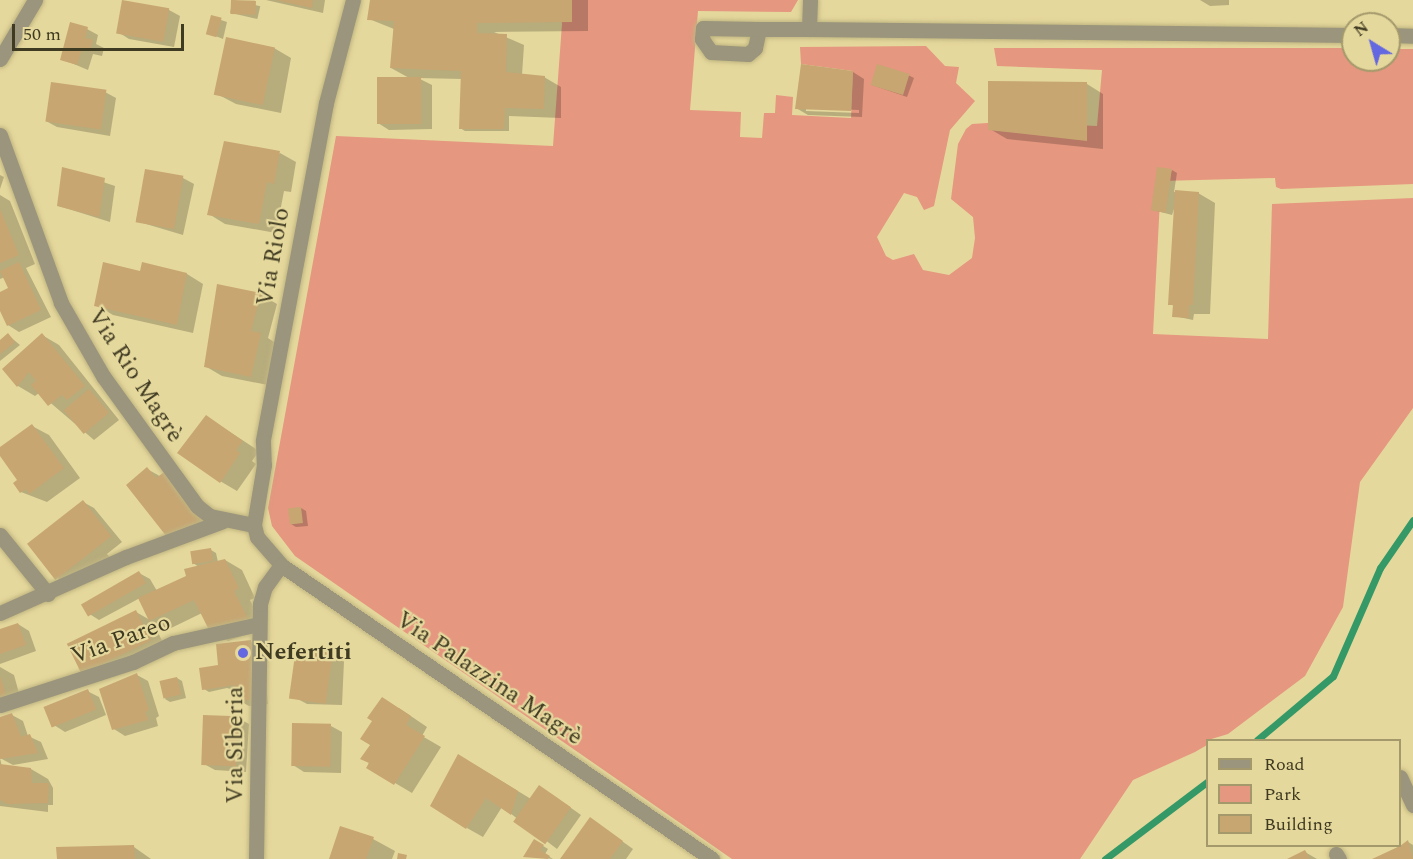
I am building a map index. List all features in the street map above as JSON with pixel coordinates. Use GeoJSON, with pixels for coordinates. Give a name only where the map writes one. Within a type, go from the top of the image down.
{"type":"FeatureCollection","features":[{"type":"Feature","properties":{"kind":"street"},"geometry":{"type":"LineString","coordinates":[[0,58],[35,0]]}},
{"type":"Feature","properties":{"kind":"street","name":"Via Riolo"},"geometry":{"type":"LineString","coordinates":[[254,525],[264,465],[263,441],[323,114],[353,0]]}},
{"type":"Feature","properties":{"kind":"street"},"geometry":{"type":"LineString","coordinates":[[809,30],[810,0]]}},
{"type":"Feature","properties":{"kind":"street"},"geometry":{"type":"LineString","coordinates":[[759,29],[1341,35]]}},
{"type":"Feature","properties":{"kind":"street","name":"Via Rio Magrè"},"geometry":{"type":"LineString","coordinates":[[0,135],[62,303],[103,376],[197,506],[223,521],[254,525]]}},
{"type":"Feature","properties":{"kind":"street","name":"Via Rio Magrè"},"geometry":{"type":"LineString","coordinates":[[0,613],[48,594],[126,557],[223,521]]}},
{"type":"Feature","properties":{"kind":"street","name":"Via Palazzina Magrè"},"geometry":{"type":"LineString","coordinates":[[254,525],[261,545],[281,565],[712,859]]}},
{"type":"Feature","properties":{"kind":"street"},"geometry":{"type":"LineString","coordinates":[[0,535],[48,594]]}},
{"type":"Feature","properties":{"kind":"street","name":"Via Siberia"},"geometry":{"type":"LineString","coordinates":[[256,859],[259,624],[265,587],[281,565]]}},
{"type":"Feature","properties":{"kind":"street","name":"Via Pareo"},"geometry":{"type":"LineString","coordinates":[[0,705],[133,662],[173,643],[259,624]]}},
{"type":"Feature","properties":{"kind":"street"},"geometry":{"type":"LineString","coordinates":[[1401,779],[1413,805]]}},
{"type":"Feature","properties":{"kind":"green space"},"geometry":{"type":"Polygon","coordinates":[[[559,0],[798,0],[791,12],[698,11],[690,110],[741,112],[740,137],[762,138],[764,113],[775,113],[776,95],[793,97],[792,115],[851,118],[853,71],[801,64],[800,47],[926,46],[945,66],[959,67],[956,83],[975,101],[950,130],[934,206],[924,210],[917,197],[904,193],[877,237],[886,256],[893,260],[914,254],[923,270],[949,275],[972,258],[975,238],[973,217],[951,199],[958,144],[966,129],[972,124],[1003,122],[1097,126],[1102,70],[997,66],[994,48],[1341,48],[1341,72],[1401,72],[1401,49],[1413,49],[1413,184],[1281,189],[1276,187],[1275,178],[1161,181],[1153,334],[1268,339],[1272,204],[1413,198],[1413,408],[1360,482],[1343,607],[1305,676],[1228,734],[1206,739],[1206,746],[1195,752],[1133,780],[1080,859],[732,859],[295,556],[272,526],[268,508],[336,136],[553,146],[562,24],[559,0]]]}},
{"type":"Feature","properties":{"kind":"building"},"geometry":{"type":"Polygon","coordinates":[[[122,0],[169,8],[163,42],[116,33],[122,0]]]}},
{"type":"Feature","properties":{"kind":"building"},"geometry":{"type":"Polygon","coordinates":[[[231,0],[256,1],[255,15],[231,14],[231,0]]]}},
{"type":"Feature","properties":{"kind":"building"},"geometry":{"type":"Polygon","coordinates":[[[276,0],[313,0],[312,8],[276,0]]]}},
{"type":"Feature","properties":{"kind":"building"},"geometry":{"type":"Polygon","coordinates":[[[370,0],[572,0],[572,22],[477,23],[477,33],[507,34],[506,72],[545,76],[544,109],[505,108],[504,129],[459,129],[461,71],[390,68],[394,21],[367,20],[370,0]]]}},
{"type":"Feature","properties":{"kind":"building"},"geometry":{"type":"Polygon","coordinates":[[[211,15],[222,18],[216,37],[206,34],[211,15]]]}},
{"type":"Feature","properties":{"kind":"building"},"geometry":{"type":"Polygon","coordinates":[[[70,22],[88,27],[85,38],[93,40],[90,51],[82,49],[77,65],[60,60],[70,22]]]}},
{"type":"Feature","properties":{"kind":"building"},"geometry":{"type":"Polygon","coordinates":[[[226,37],[275,47],[263,105],[214,95],[226,37]]]}},
{"type":"Feature","properties":{"kind":"building"},"geometry":{"type":"Polygon","coordinates":[[[801,64],[853,71],[851,111],[795,109],[801,64]]]}},
{"type":"Feature","properties":{"kind":"building"},"geometry":{"type":"Polygon","coordinates":[[[877,64],[910,74],[903,95],[871,85],[877,64]]]}},
{"type":"Feature","properties":{"kind":"building"},"geometry":{"type":"Polygon","coordinates":[[[377,77],[421,77],[421,124],[377,124],[377,77]]]}},
{"type":"Feature","properties":{"kind":"building"},"geometry":{"type":"Polygon","coordinates":[[[988,81],[1087,82],[1087,141],[988,130],[988,81]]]}},
{"type":"Feature","properties":{"kind":"building"},"geometry":{"type":"Polygon","coordinates":[[[51,82],[106,90],[101,129],[45,122],[51,82]]]}},
{"type":"Feature","properties":{"kind":"building"},"geometry":{"type":"Polygon","coordinates":[[[224,141],[280,151],[274,184],[267,182],[259,224],[207,215],[224,141]]]}},
{"type":"Feature","properties":{"kind":"building"},"geometry":{"type":"Polygon","coordinates":[[[62,167],[105,178],[99,217],[57,206],[62,167]]]}},
{"type":"Feature","properties":{"kind":"building"},"geometry":{"type":"Polygon","coordinates":[[[1157,167],[1172,169],[1166,213],[1151,211],[1157,167]]]}},
{"type":"Feature","properties":{"kind":"building"},"geometry":{"type":"Polygon","coordinates":[[[145,169],[183,176],[174,229],[136,222],[145,169]]]}},
{"type":"Feature","properties":{"kind":"building"},"geometry":{"type":"Polygon","coordinates":[[[1175,190],[1199,192],[1193,305],[1189,305],[1189,318],[1172,317],[1173,305],[1168,305],[1175,190]]]}},
{"type":"Feature","properties":{"kind":"building"},"geometry":{"type":"Polygon","coordinates":[[[0,209],[19,255],[0,263],[0,209]]]}},
{"type":"Feature","properties":{"kind":"building"},"geometry":{"type":"Polygon","coordinates":[[[19,262],[41,310],[7,326],[0,311],[0,292],[8,288],[0,271],[19,262]]]}},
{"type":"Feature","properties":{"kind":"building"},"geometry":{"type":"Polygon","coordinates":[[[103,262],[140,271],[142,262],[187,273],[177,325],[94,306],[103,262]]]}},
{"type":"Feature","properties":{"kind":"building"},"geometry":{"type":"Polygon","coordinates":[[[217,284],[261,293],[251,331],[261,333],[251,377],[204,367],[217,284]]]}},
{"type":"Feature","properties":{"kind":"building"},"geometry":{"type":"Polygon","coordinates":[[[8,333],[15,342],[0,354],[0,340],[8,333]]]}},
{"type":"Feature","properties":{"kind":"building"},"geometry":{"type":"Polygon","coordinates":[[[42,333],[85,386],[67,400],[62,395],[48,406],[31,385],[36,381],[29,372],[17,387],[2,369],[42,333]]]}},
{"type":"Feature","properties":{"kind":"building"},"geometry":{"type":"Polygon","coordinates":[[[89,389],[109,413],[84,434],[64,410],[89,389]]]}},
{"type":"Feature","properties":{"kind":"building"},"geometry":{"type":"Polygon","coordinates":[[[206,415],[243,441],[236,450],[240,453],[220,483],[177,453],[206,415]]]}},
{"type":"Feature","properties":{"kind":"building"},"geometry":{"type":"Polygon","coordinates":[[[32,424],[64,468],[29,494],[26,489],[20,493],[13,483],[17,480],[0,456],[0,447],[32,424]]]}},
{"type":"Feature","properties":{"kind":"building"},"geometry":{"type":"Polygon","coordinates":[[[147,467],[156,478],[167,470],[204,518],[189,530],[167,537],[126,485],[147,467]]]}},
{"type":"Feature","properties":{"kind":"building"},"geometry":{"type":"Polygon","coordinates":[[[83,500],[111,536],[55,580],[27,544],[83,500]]]}},
{"type":"Feature","properties":{"kind":"building"},"geometry":{"type":"Polygon","coordinates":[[[301,507],[303,523],[290,524],[288,509],[301,507]]]}},
{"type":"Feature","properties":{"kind":"building"},"geometry":{"type":"Polygon","coordinates":[[[211,548],[213,561],[192,564],[190,551],[211,548]]]}},
{"type":"Feature","properties":{"kind":"building"},"geometry":{"type":"Polygon","coordinates":[[[225,559],[239,588],[234,591],[248,619],[210,632],[194,600],[149,621],[138,598],[186,576],[184,569],[225,559]]]}},
{"type":"Feature","properties":{"kind":"building"},"geometry":{"type":"Polygon","coordinates":[[[139,571],[146,583],[88,617],[81,604],[139,571]]]}},
{"type":"Feature","properties":{"kind":"building"},"geometry":{"type":"Polygon","coordinates":[[[136,610],[151,641],[82,674],[67,644],[136,610]]]}},
{"type":"Feature","properties":{"kind":"building"},"geometry":{"type":"Polygon","coordinates":[[[18,623],[26,645],[0,654],[0,629],[18,623]]]}},
{"type":"Feature","properties":{"kind":"building"},"geometry":{"type":"Polygon","coordinates":[[[251,640],[258,699],[237,701],[235,685],[202,690],[199,668],[218,665],[216,644],[251,640]]]}},
{"type":"Feature","properties":{"kind":"building"},"geometry":{"type":"Polygon","coordinates":[[[296,648],[333,653],[326,704],[289,699],[296,648]]]}},
{"type":"Feature","properties":{"kind":"building"},"geometry":{"type":"Polygon","coordinates":[[[137,673],[149,710],[145,712],[148,720],[112,730],[99,689],[137,673]]]}},
{"type":"Feature","properties":{"kind":"building"},"geometry":{"type":"Polygon","coordinates":[[[0,676],[6,695],[0,697],[0,676]]]}},
{"type":"Feature","properties":{"kind":"building"},"geometry":{"type":"Polygon","coordinates":[[[177,677],[181,695],[164,699],[159,681],[177,677]]]}},
{"type":"Feature","properties":{"kind":"building"},"geometry":{"type":"Polygon","coordinates":[[[88,689],[96,709],[52,727],[43,707],[88,689]]]}},
{"type":"Feature","properties":{"kind":"building"},"geometry":{"type":"Polygon","coordinates":[[[382,697],[411,716],[406,725],[425,736],[394,785],[366,768],[369,763],[360,759],[370,745],[360,739],[372,721],[367,718],[382,697]]]}},
{"type":"Feature","properties":{"kind":"building"},"geometry":{"type":"Polygon","coordinates":[[[12,713],[21,737],[30,734],[38,753],[0,759],[0,717],[12,713]]]}},
{"type":"Feature","properties":{"kind":"building"},"geometry":{"type":"Polygon","coordinates":[[[203,715],[238,716],[236,766],[201,765],[203,715]]]}},
{"type":"Feature","properties":{"kind":"building"},"geometry":{"type":"Polygon","coordinates":[[[292,723],[331,724],[330,767],[291,766],[292,723]]]}},
{"type":"Feature","properties":{"kind":"building"},"geometry":{"type":"Polygon","coordinates":[[[458,754],[518,791],[511,815],[486,798],[466,829],[430,806],[458,754]]]}},
{"type":"Feature","properties":{"kind":"building"},"geometry":{"type":"Polygon","coordinates":[[[0,764],[31,768],[32,783],[49,783],[48,803],[8,804],[0,800],[0,764]]]}},
{"type":"Feature","properties":{"kind":"building"},"geometry":{"type":"Polygon","coordinates":[[[539,785],[571,807],[545,844],[513,822],[539,785]]]}},
{"type":"Feature","properties":{"kind":"building"},"geometry":{"type":"Polygon","coordinates":[[[590,817],[623,841],[610,859],[560,859],[590,817]]]}},
{"type":"Feature","properties":{"kind":"building"},"geometry":{"type":"Polygon","coordinates":[[[340,826],[374,837],[366,859],[329,859],[340,826]]]}},
{"type":"Feature","properties":{"kind":"building"},"geometry":{"type":"Polygon","coordinates":[[[534,839],[544,845],[540,850],[550,856],[548,859],[523,857],[534,839]]]}},
{"type":"Feature","properties":{"kind":"building"},"geometry":{"type":"Polygon","coordinates":[[[1408,840],[1413,859],[1372,859],[1401,847],[1408,840]]]}},
{"type":"Feature","properties":{"kind":"building"},"geometry":{"type":"Polygon","coordinates":[[[134,845],[135,859],[57,859],[56,847],[134,845]]]}},
{"type":"Feature","properties":{"kind":"building"},"geometry":{"type":"Polygon","coordinates":[[[1305,850],[1310,859],[1287,859],[1305,850]]]}},
{"type":"Feature","properties":{"kind":"building"},"geometry":{"type":"Polygon","coordinates":[[[398,853],[407,855],[406,859],[397,859],[398,853]]]}},
{"type":"Feature","properties":{"kind":"waterway"},"geometry":{"type":"LineString","coordinates":[[1258,739],[1333,676],[1380,568],[1413,520]]}},
{"type":"Feature","properties":{"kind":"waterway"},"geometry":{"type":"LineString","coordinates":[[1105,859],[1206,783]]}},
{"type":"Feature","properties":{"kind":"place","name":"Nefertiti"},"geometry":{"type":"Point","coordinates":[243,653]}}]}
